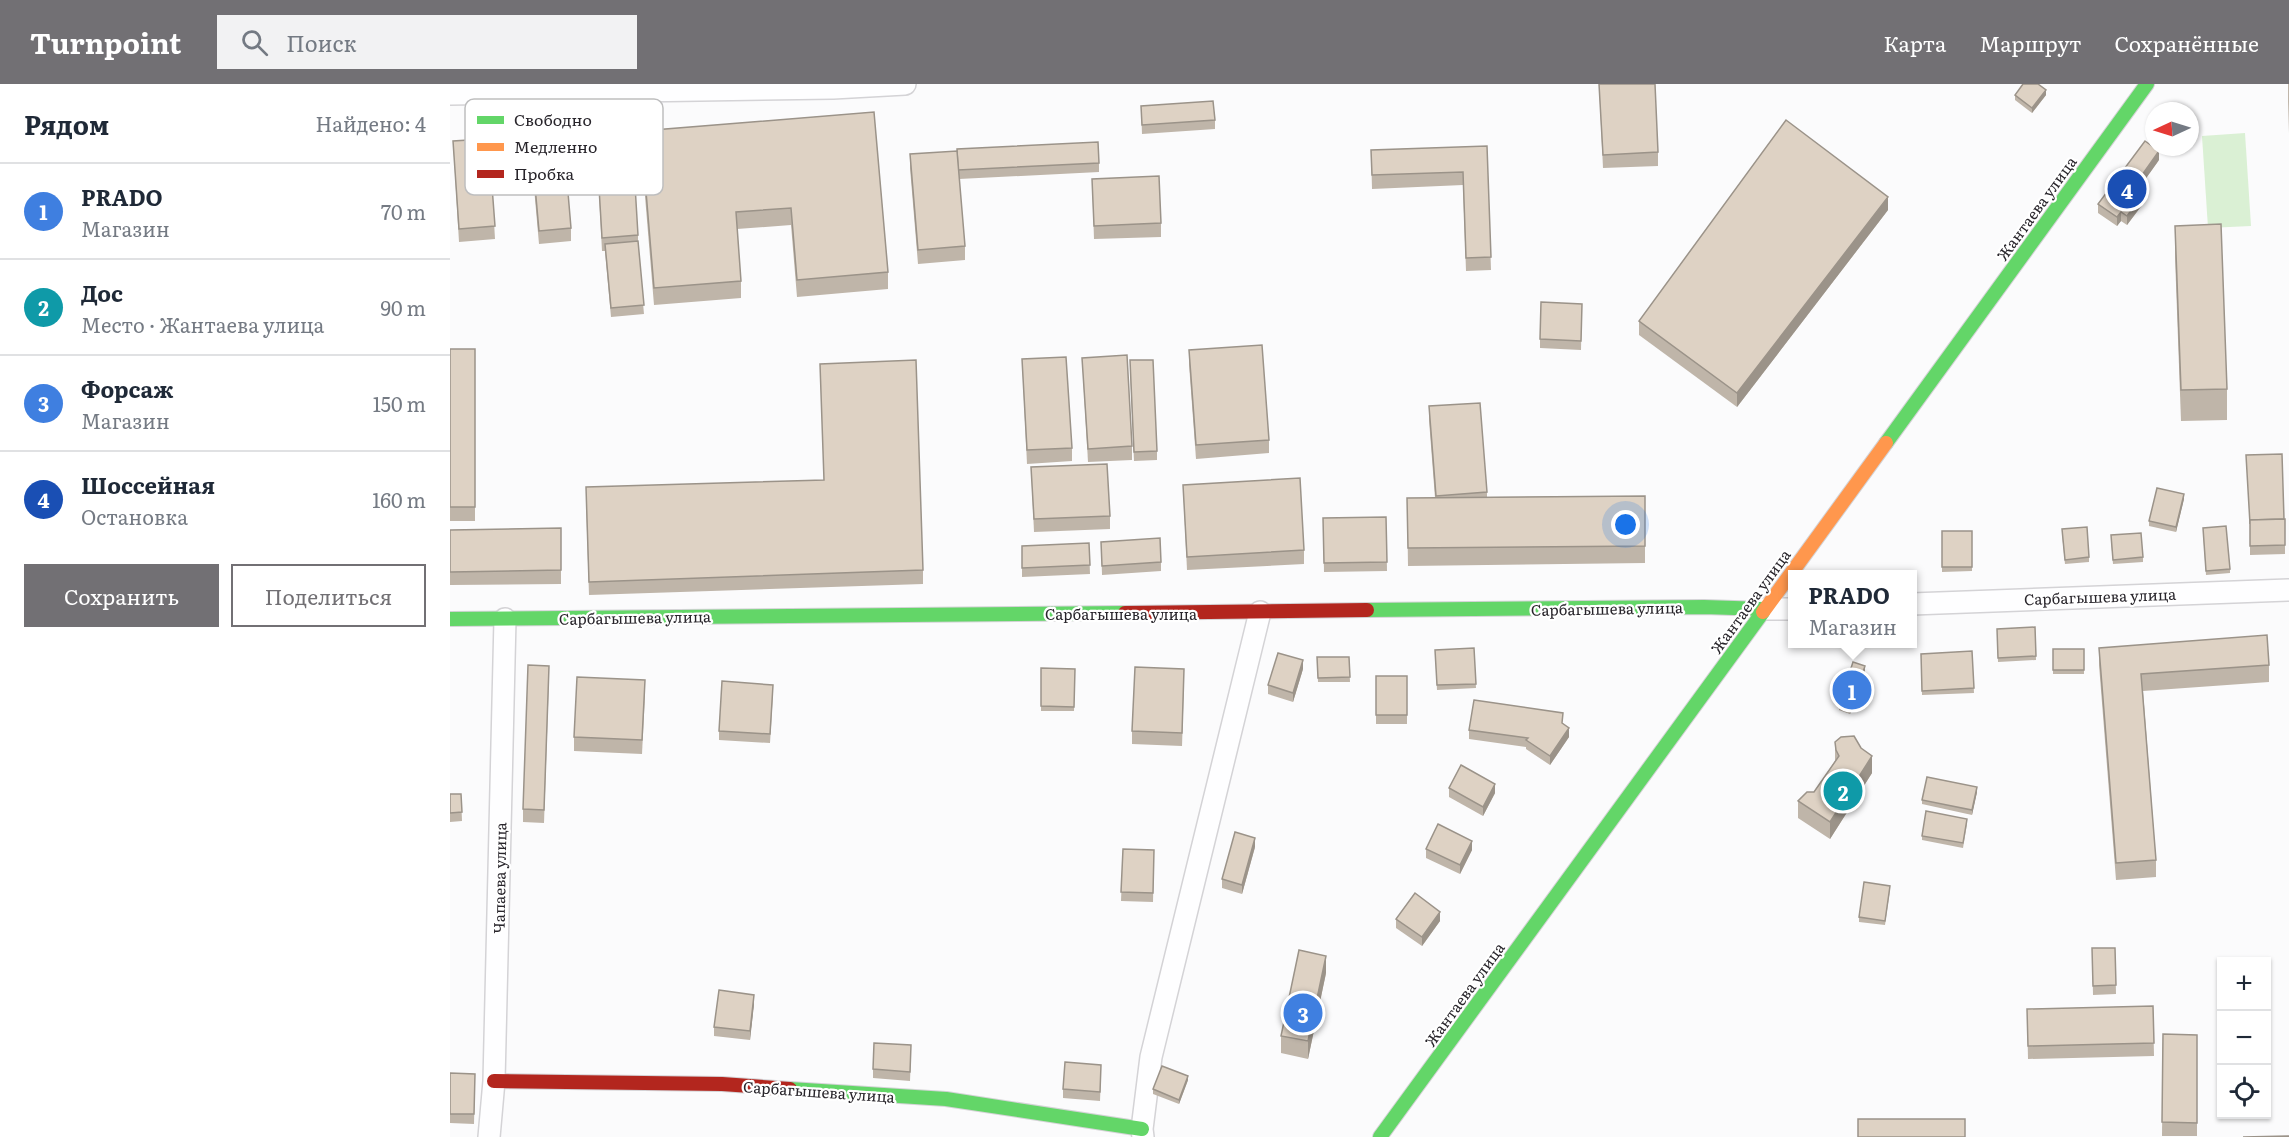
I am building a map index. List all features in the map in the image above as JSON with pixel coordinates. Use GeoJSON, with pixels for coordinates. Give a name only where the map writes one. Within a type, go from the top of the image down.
{"type":"FeatureCollection","features":[{"type":"Feature","properties":{"kind":"street"},"geometry":{"type":"LineString","coordinates":[[450,94],[905,84]]}},
{"type":"Feature","properties":{"kind":"street","name":"Жантаева улица"},"geometry":{"type":"LineString","coordinates":[[1792,570],[2147,84]]}},
{"type":"Feature","properties":{"kind":"street","name":"Жантаева улица"},"geometry":{"type":"LineString","coordinates":[[1380,1137],[1788,576]]}},
{"type":"Feature","properties":{"kind":"street","name":"Сарбагышева улица"},"geometry":{"type":"LineString","coordinates":[[1917,604],[2289,590]]}},
{"type":"Feature","properties":{"kind":"street","name":"Сарбагышева улица"},"geometry":{"type":"LineString","coordinates":[[450,619],[1704,607],[1788,609]]}},
{"type":"Feature","properties":{"kind":"street"},"geometry":{"type":"LineString","coordinates":[[1143,1133],[1151,1057],[1260,612]]}},
{"type":"Feature","properties":{"kind":"street","name":"Чапаева улица"},"geometry":{"type":"LineString","coordinates":[[489,1137],[494,1081],[505,619]]}},
{"type":"Feature","properties":{"kind":"street","name":"Сарбагышева улица"},"geometry":{"type":"LineString","coordinates":[[494,1081],[722,1084],[934,1098],[1143,1133]]}},
{"type":"Feature","properties":{"kind":"green space"},"geometry":{"type":"Polygon","coordinates":[[[2245,133],[2251,226],[2208,228],[2202,136],[2245,133]]]}},
{"type":"Feature","properties":{"kind":"building"},"geometry":{"type":"Polygon","coordinates":[[[1599,84],[1655,84],[1658,152],[1603,155],[1599,84]]]}},
{"type":"Feature","properties":{"kind":"building"},"geometry":{"type":"Polygon","coordinates":[[[2023,84],[2038,84],[2046,90],[2032,108],[2015,95],[2023,84]]]}},
{"type":"Feature","properties":{"kind":"building"},"geometry":{"type":"Polygon","coordinates":[[[1213,101],[1215,120],[1142,125],[1141,106],[1213,101]]]}},
{"type":"Feature","properties":{"kind":"building"},"geometry":{"type":"Polygon","coordinates":[[[874,112],[888,272],[797,280],[791,208],[736,212],[741,281],[654,288],[646,195],[663,195],[663,129],[874,112]]]}},
{"type":"Feature","properties":{"kind":"building"},"geometry":{"type":"Polygon","coordinates":[[[1786,120],[1888,197],[1737,393],[1639,321],[1786,120]]]}},
{"type":"Feature","properties":{"kind":"building"},"geometry":{"type":"Polygon","coordinates":[[[465,140],[465,195],[493,195],[495,226],[459,229],[453,141],[465,140]]]}},
{"type":"Feature","properties":{"kind":"building"},"geometry":{"type":"Polygon","coordinates":[[[2145,141],[2145,156],[2155,156],[2132,189],[2142,196],[2127,216],[2121,212],[2117,217],[2098,204],[2145,141]]]}},
{"type":"Feature","properties":{"kind":"building"},"geometry":{"type":"Polygon","coordinates":[[[1098,142],[1099,163],[958,170],[957,149],[1098,142]]]}},
{"type":"Feature","properties":{"kind":"building"},"geometry":{"type":"Polygon","coordinates":[[[1487,146],[1491,257],[1466,258],[1463,172],[1372,175],[1371,150],[1487,146]]]}},
{"type":"Feature","properties":{"kind":"building"},"geometry":{"type":"Polygon","coordinates":[[[957,151],[965,246],[918,250],[910,154],[957,151]]]}},
{"type":"Feature","properties":{"kind":"building"},"geometry":{"type":"Polygon","coordinates":[[[1159,176],[1161,223],[1094,226],[1092,179],[1159,176]]]}},
{"type":"Feature","properties":{"kind":"building"},"geometry":{"type":"Polygon","coordinates":[[[536,195],[568,195],[571,228],[539,231],[536,195]]]}},
{"type":"Feature","properties":{"kind":"building"},"geometry":{"type":"Polygon","coordinates":[[[599,195],[636,195],[638,235],[602,238],[599,195]]]}},
{"type":"Feature","properties":{"kind":"building"},"geometry":{"type":"Polygon","coordinates":[[[2221,224],[2227,389],[2181,390],[2175,226],[2221,224]]]}},
{"type":"Feature","properties":{"kind":"building"},"geometry":{"type":"Polygon","coordinates":[[[638,241],[644,305],[611,308],[605,244],[638,241]]]}},
{"type":"Feature","properties":{"kind":"building"},"geometry":{"type":"Polygon","coordinates":[[[1541,302],[1582,304],[1581,341],[1540,339],[1541,302]]]}},
{"type":"Feature","properties":{"kind":"building"},"geometry":{"type":"Polygon","coordinates":[[[1262,345],[1269,440],[1196,445],[1189,350],[1262,345]]]}},
{"type":"Feature","properties":{"kind":"building"},"geometry":{"type":"Polygon","coordinates":[[[450,349],[475,349],[475,507],[450,507],[450,349]]]}},
{"type":"Feature","properties":{"kind":"building"},"geometry":{"type":"Polygon","coordinates":[[[1127,355],[1132,446],[1088,449],[1082,358],[1127,355]]]}},
{"type":"Feature","properties":{"kind":"building"},"geometry":{"type":"Polygon","coordinates":[[[1066,357],[1072,448],[1027,450],[1022,359],[1066,357]]]}},
{"type":"Feature","properties":{"kind":"building"},"geometry":{"type":"Polygon","coordinates":[[[916,360],[923,570],[589,582],[586,487],[824,480],[820,364],[916,360]]]}},
{"type":"Feature","properties":{"kind":"building"},"geometry":{"type":"Polygon","coordinates":[[[1130,360],[1153,360],[1157,451],[1134,452],[1130,360]]]}},
{"type":"Feature","properties":{"kind":"building"},"geometry":{"type":"Polygon","coordinates":[[[1480,403],[1487,492],[1436,496],[1429,406],[1480,403]]]}},
{"type":"Feature","properties":{"kind":"building"},"geometry":{"type":"Polygon","coordinates":[[[2282,454],[2284,519],[2250,520],[2250,524],[2246,455],[2282,454]]]}},
{"type":"Feature","properties":{"kind":"building"},"geometry":{"type":"Polygon","coordinates":[[[1107,464],[1110,516],[1034,519],[1031,467],[1107,464]]]}},
{"type":"Feature","properties":{"kind":"building"},"geometry":{"type":"Polygon","coordinates":[[[1300,478],[1304,550],[1187,557],[1183,485],[1300,478]]]}},
{"type":"Feature","properties":{"kind":"building"},"geometry":{"type":"Polygon","coordinates":[[[2157,488],[2184,494],[2176,527],[2149,521],[2157,488]]]}},
{"type":"Feature","properties":{"kind":"building"},"geometry":{"type":"Polygon","coordinates":[[[1645,496],[1645,546],[1408,548],[1407,498],[1645,496]]]}},
{"type":"Feature","properties":{"kind":"building"},"geometry":{"type":"Polygon","coordinates":[[[1386,517],[1387,562],[1324,563],[1323,518],[1386,517]]]}},
{"type":"Feature","properties":{"kind":"building"},"geometry":{"type":"Polygon","coordinates":[[[2285,519],[2285,545],[2250,546],[2250,520],[2285,519]]]}},
{"type":"Feature","properties":{"kind":"building"},"geometry":{"type":"Polygon","coordinates":[[[2226,526],[2230,569],[2206,571],[2203,528],[2226,526]]]}},
{"type":"Feature","properties":{"kind":"building"},"geometry":{"type":"Polygon","coordinates":[[[2087,527],[2089,557],[2065,560],[2062,529],[2087,527]]]}},
{"type":"Feature","properties":{"kind":"building"},"geometry":{"type":"Polygon","coordinates":[[[561,528],[561,570],[450,572],[450,530],[561,528]]]}},
{"type":"Feature","properties":{"kind":"building"},"geometry":{"type":"Polygon","coordinates":[[[1942,531],[1972,531],[1972,567],[1942,567],[1942,531]]]}},
{"type":"Feature","properties":{"kind":"building"},"geometry":{"type":"Polygon","coordinates":[[[2141,533],[2143,557],[2113,560],[2111,535],[2141,533]]]}},
{"type":"Feature","properties":{"kind":"building"},"geometry":{"type":"Polygon","coordinates":[[[1160,538],[1161,562],[1102,566],[1101,542],[1160,538]]]}},
{"type":"Feature","properties":{"kind":"building"},"geometry":{"type":"Polygon","coordinates":[[[1089,543],[1090,565],[1022,568],[1022,546],[1089,543]]]}},
{"type":"Feature","properties":{"kind":"building"},"geometry":{"type":"Polygon","coordinates":[[[2035,627],[2036,656],[1998,658],[1997,629],[2035,627]]]}},
{"type":"Feature","properties":{"kind":"building"},"geometry":{"type":"Polygon","coordinates":[[[2267,635],[2269,665],[2141,674],[2156,860],[2116,863],[2099,648],[2267,635]]]}},
{"type":"Feature","properties":{"kind":"building"},"geometry":{"type":"Polygon","coordinates":[[[1474,648],[1476,684],[1437,685],[1435,650],[1474,648]]]}},
{"type":"Feature","properties":{"kind":"building"},"geometry":{"type":"Polygon","coordinates":[[[2053,649],[2084,649],[2084,670],[2053,670],[2053,649]]]}},
{"type":"Feature","properties":{"kind":"building"},"geometry":{"type":"Polygon","coordinates":[[[1972,651],[1974,688],[1922,691],[1921,654],[1972,651]]]}},
{"type":"Feature","properties":{"kind":"building"},"geometry":{"type":"Polygon","coordinates":[[[1278,653],[1303,660],[1293,693],[1268,685],[1278,653]]]}},
{"type":"Feature","properties":{"kind":"building"},"geometry":{"type":"Polygon","coordinates":[[[1317,657],[1349,657],[1350,677],[1318,678],[1317,657]]]}},
{"type":"Feature","properties":{"kind":"building"},"geometry":{"type":"Polygon","coordinates":[[[1853,662],[1865,666],[1850,710],[1839,705],[1853,662]]]}},
{"type":"Feature","properties":{"kind":"building"},"geometry":{"type":"Polygon","coordinates":[[[528,665],[549,666],[544,810],[523,809],[528,665]]]}},
{"type":"Feature","properties":{"kind":"building"},"geometry":{"type":"Polygon","coordinates":[[[1135,667],[1184,669],[1182,733],[1132,731],[1135,667]]]}},
{"type":"Feature","properties":{"kind":"building"},"geometry":{"type":"Polygon","coordinates":[[[1041,668],[1075,669],[1074,707],[1041,706],[1041,668]]]}},
{"type":"Feature","properties":{"kind":"building"},"geometry":{"type":"Polygon","coordinates":[[[1376,676],[1407,676],[1407,715],[1376,715],[1376,676]]]}},
{"type":"Feature","properties":{"kind":"building"},"geometry":{"type":"Polygon","coordinates":[[[577,677],[645,680],[642,740],[574,737],[577,677]]]}},
{"type":"Feature","properties":{"kind":"building"},"geometry":{"type":"Polygon","coordinates":[[[722,681],[773,685],[770,734],[719,731],[722,681]]]}},
{"type":"Feature","properties":{"kind":"building"},"geometry":{"type":"Polygon","coordinates":[[[1474,700],[1563,713],[1562,723],[1569,728],[1550,756],[1526,740],[1528,738],[1469,730],[1474,700]]]}},
{"type":"Feature","properties":{"kind":"building"},"geometry":{"type":"Polygon","coordinates":[[[1854,736],[1861,748],[1872,756],[1830,822],[1798,801],[1807,792],[1814,792],[1839,756],[1835,742],[1841,737],[1854,736]]]}},
{"type":"Feature","properties":{"kind":"building"},"geometry":{"type":"Polygon","coordinates":[[[1461,765],[1495,784],[1483,807],[1449,788],[1461,765]]]}},
{"type":"Feature","properties":{"kind":"building"},"geometry":{"type":"Polygon","coordinates":[[[1927,777],[1977,787],[1972,810],[1922,800],[1927,777]]]}},
{"type":"Feature","properties":{"kind":"building"},"geometry":{"type":"Polygon","coordinates":[[[450,794],[461,794],[462,812],[450,813],[450,794]]]}},
{"type":"Feature","properties":{"kind":"building"},"geometry":{"type":"Polygon","coordinates":[[[1926,811],[1967,819],[1963,843],[1922,836],[1926,811]]]}},
{"type":"Feature","properties":{"kind":"building"},"geometry":{"type":"Polygon","coordinates":[[[1438,824],[1472,841],[1460,865],[1426,849],[1438,824]]]}},
{"type":"Feature","properties":{"kind":"building"},"geometry":{"type":"Polygon","coordinates":[[[1235,832],[1255,838],[1242,885],[1222,879],[1235,832]]]}},
{"type":"Feature","properties":{"kind":"building"},"geometry":{"type":"Polygon","coordinates":[[[1123,849],[1154,850],[1153,893],[1121,892],[1123,849]]]}},
{"type":"Feature","properties":{"kind":"building"},"geometry":{"type":"Polygon","coordinates":[[[1864,882],[1890,886],[1885,921],[1859,917],[1864,882]]]}},
{"type":"Feature","properties":{"kind":"building"},"geometry":{"type":"Polygon","coordinates":[[[1415,893],[1440,912],[1422,937],[1396,919],[1415,893]]]}},
{"type":"Feature","properties":{"kind":"building"},"geometry":{"type":"Polygon","coordinates":[[[2092,948],[2115,948],[2116,985],[2093,986],[2092,948]]]}},
{"type":"Feature","properties":{"kind":"building"},"geometry":{"type":"Polygon","coordinates":[[[1299,950],[1326,956],[1308,1041],[1281,1036],[1299,950]]]}},
{"type":"Feature","properties":{"kind":"building"},"geometry":{"type":"Polygon","coordinates":[[[719,990],[754,995],[750,1031],[714,1027],[719,990]]]}},
{"type":"Feature","properties":{"kind":"building"},"geometry":{"type":"Polygon","coordinates":[[[2153,1006],[2154,1043],[2028,1046],[2027,1009],[2153,1006]]]}},
{"type":"Feature","properties":{"kind":"building"},"geometry":{"type":"Polygon","coordinates":[[[2163,1034],[2197,1035],[2197,1123],[2162,1122],[2163,1034]]]}},
{"type":"Feature","properties":{"kind":"building"},"geometry":{"type":"Polygon","coordinates":[[[874,1043],[911,1045],[910,1072],[873,1069],[874,1043]]]}},
{"type":"Feature","properties":{"kind":"building"},"geometry":{"type":"Polygon","coordinates":[[[1065,1062],[1101,1065],[1100,1092],[1063,1089],[1065,1062]]]}},
{"type":"Feature","properties":{"kind":"building"},"geometry":{"type":"Polygon","coordinates":[[[1162,1066],[1188,1076],[1179,1100],[1153,1089],[1162,1066]]]}},
{"type":"Feature","properties":{"kind":"building"},"geometry":{"type":"Polygon","coordinates":[[[450,1073],[475,1074],[474,1114],[450,1114],[450,1073]]]}},
{"type":"Feature","properties":{"kind":"building"},"geometry":{"type":"Polygon","coordinates":[[[1858,1119],[1965,1119],[1965,1137],[1858,1137],[1858,1119]]]}},
{"type":"Feature","properties":{"kind":"building"},"geometry":{"type":"Polygon","coordinates":[[[2289,1136],[2289,1137],[2243,1137],[2289,1136]]]}},
{"type":"Feature","properties":{"kind":"traffic: fast"},"geometry":{"type":"LineString","coordinates":[[1886,443],[2147,84]]}},
{"type":"Feature","properties":{"kind":"traffic: fast"},"geometry":{"type":"LineString","coordinates":[[1367,610],[1704,607],[1764,609]]}},
{"type":"Feature","properties":{"kind":"traffic: fast"},"geometry":{"type":"LineString","coordinates":[[1380,1137],[1763,612]]}},
{"type":"Feature","properties":{"kind":"traffic: fast"},"geometry":{"type":"LineString","coordinates":[[450,619],[1125,613]]}},
{"type":"Feature","properties":{"kind":"traffic: fast"},"geometry":{"type":"LineString","coordinates":[[790,1089],[946,1099],[1142,1129]]}},
{"type":"Feature","properties":{"kind":"traffic: slow"},"geometry":{"type":"LineString","coordinates":[[1794,570],[1886,443]]}},
{"type":"Feature","properties":{"kind":"traffic: slow"},"geometry":{"type":"LineString","coordinates":[[1763,612],[1788,578]]}},
{"type":"Feature","properties":{"kind":"traffic: jam"},"geometry":{"type":"LineString","coordinates":[[1125,613],[1367,610]]}},
{"type":"Feature","properties":{"kind":"traffic: jam"},"geometry":{"type":"LineString","coordinates":[[494,1081],[722,1084],[790,1089]]}},
{"type":"Feature","properties":{"kind":"place","name":"Шоссейная"},"geometry":{"type":"Point","coordinates":[2127,189]}},
{"type":"Feature","properties":{"kind":"place","name":"PRADO"},"geometry":{"type":"Point","coordinates":[1852,690]}},
{"type":"Feature","properties":{"kind":"place","name":"Дос"},"geometry":{"type":"Point","coordinates":[1843,791]}},
{"type":"Feature","properties":{"kind":"place","name":"Форсаж"},"geometry":{"type":"Point","coordinates":[1303,1013]}}]}
